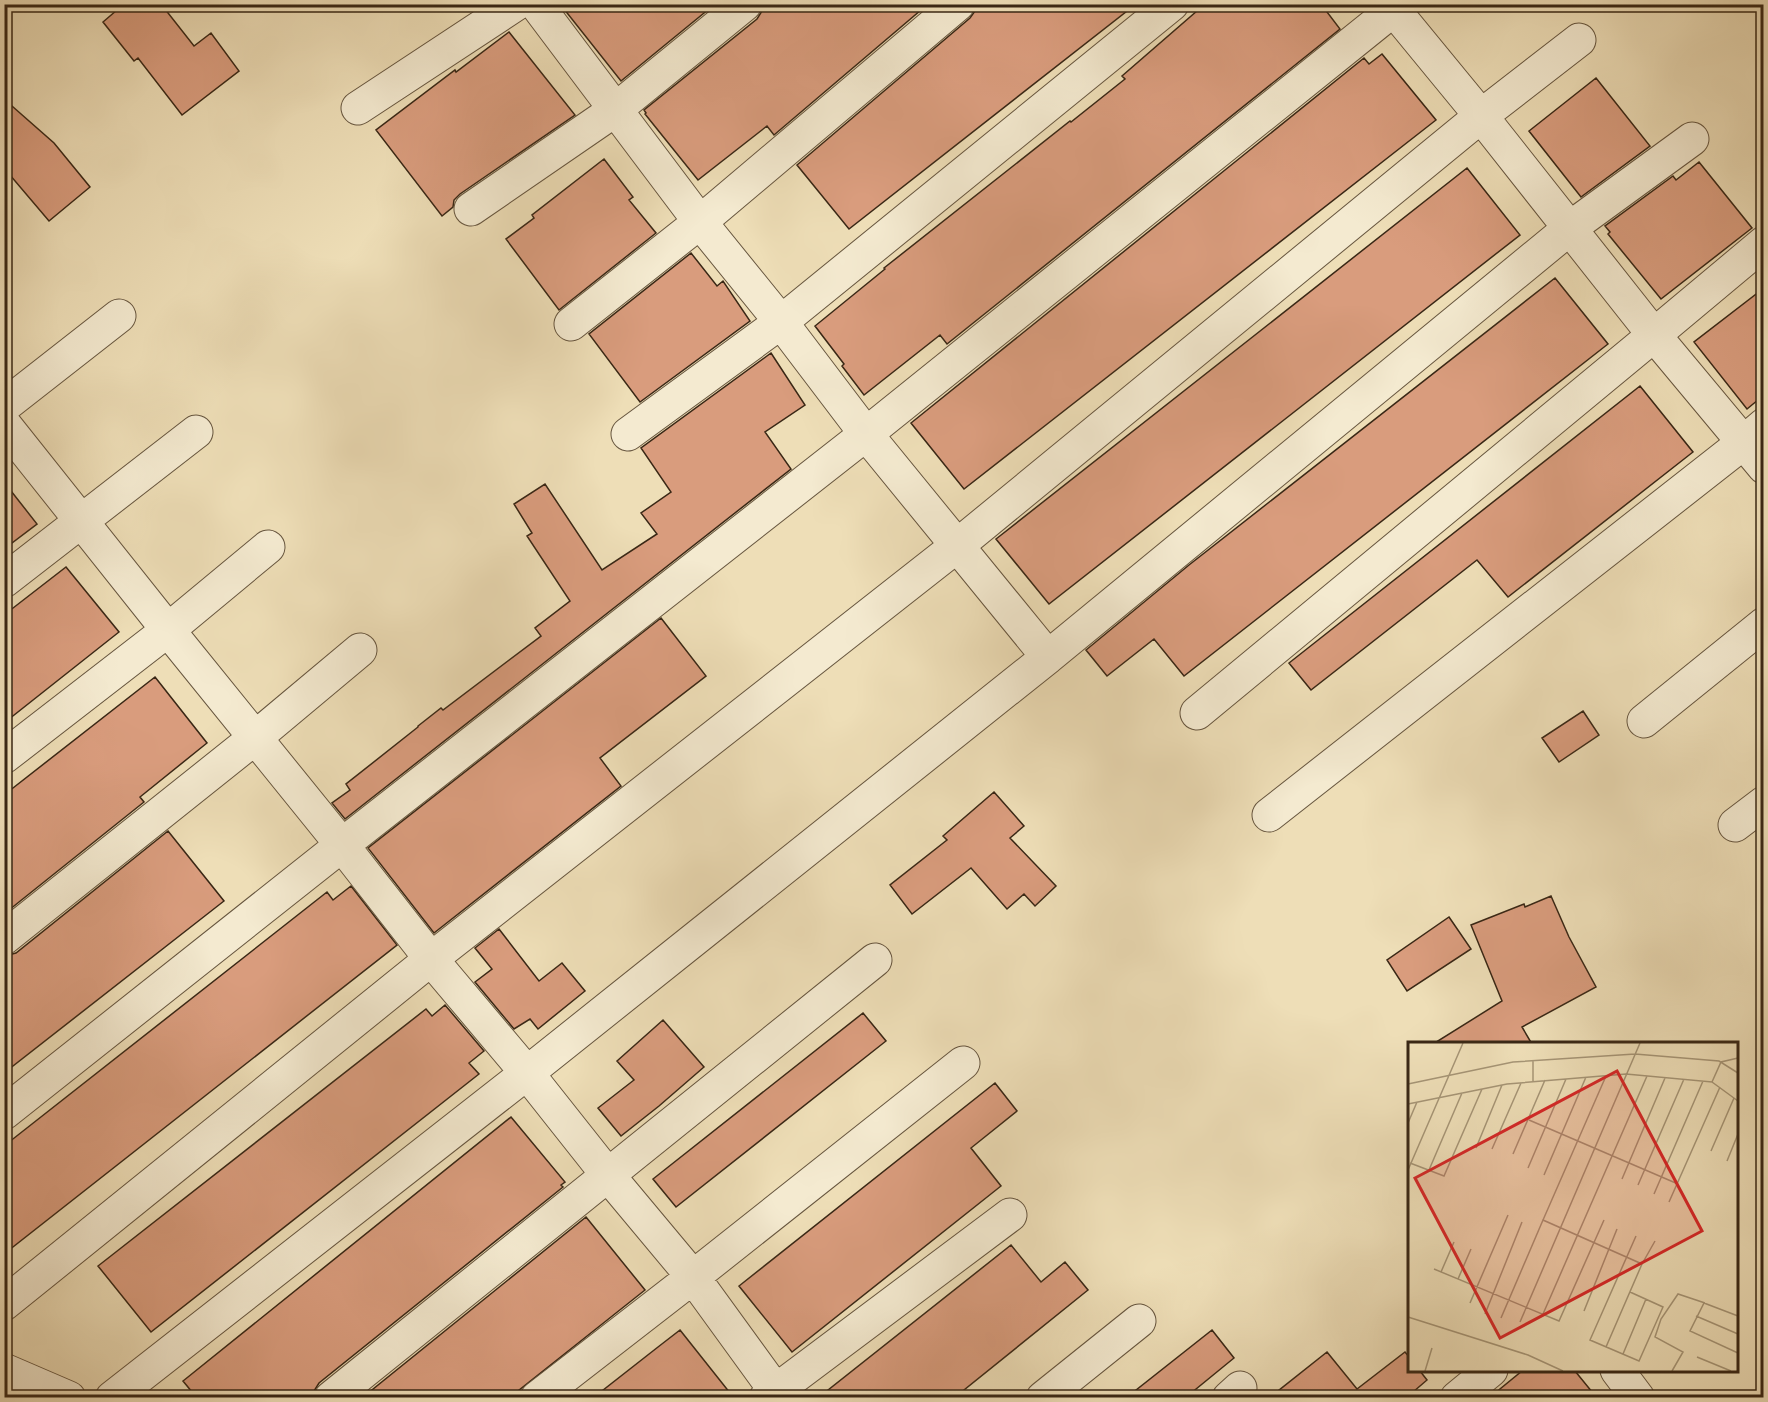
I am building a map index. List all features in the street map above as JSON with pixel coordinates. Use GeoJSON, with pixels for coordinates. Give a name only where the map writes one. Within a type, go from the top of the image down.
{"type":"FeatureCollection","features":[{"type":"Feature","properties":{"kind":"street"},"geometry":{"type":"LineString","coordinates":[[358,108],[516,4]]}},
{"type":"Feature","properties":{"kind":"street"},"geometry":{"type":"LineString","coordinates":[[536,4],[700,222],[781,322],[866,434],[1048,657]]}},
{"type":"Feature","properties":{"kind":"street"},"geometry":{"type":"LineString","coordinates":[[471,209],[615,110],[746,4]]}},
{"type":"Feature","properties":{"kind":"street"},"geometry":{"type":"LineString","coordinates":[[571,324],[700,222],[958,4]]}},
{"type":"Feature","properties":{"kind":"street"},"geometry":{"type":"LineString","coordinates":[[628,434],[781,322],[1172,4]]}},
{"type":"Feature","properties":{"kind":"street"},"geometry":{"type":"LineString","coordinates":[[4,1113],[866,434],[1391,7],[1481,116],[1654,335],[1757,445],[1269,815]]}},
{"type":"Feature","properties":{"kind":"street"},"geometry":{"type":"LineString","coordinates":[[4,1304],[431,958],[958,545],[1481,116],[1579,40]]}},
{"type":"Feature","properties":{"kind":"street"},"geometry":{"type":"LineString","coordinates":[[112,1398],[527,1073],[1048,657],[1570,228],[1692,139]]}},
{"type":"Feature","properties":{"kind":"street"},"geometry":{"type":"LineString","coordinates":[[1197,714],[1764,243]]}},
{"type":"Feature","properties":{"kind":"street"},"geometry":{"type":"LineString","coordinates":[[4,406],[119,316]]}},
{"type":"Feature","properties":{"kind":"street"},"geometry":{"type":"LineString","coordinates":[[4,424],[431,958],[693,1277],[770,1394],[1010,1215]]}},
{"type":"Feature","properties":{"kind":"street"},"geometry":{"type":"LineString","coordinates":[[4,582],[196,432]]}},
{"type":"Feature","properties":{"kind":"street"},"geometry":{"type":"LineString","coordinates":[[4,757],[168,630],[268,547]]}},
{"type":"Feature","properties":{"kind":"street"},"geometry":{"type":"LineString","coordinates":[[1644,721],[1764,624]]}},
{"type":"Feature","properties":{"kind":"street"},"geometry":{"type":"LineString","coordinates":[[4,938],[256,737],[360,650]]}},
{"type":"Feature","properties":{"kind":"street"},"geometry":{"type":"LineString","coordinates":[[1735,825],[1764,803]]}},
{"type":"Feature","properties":{"kind":"street"},"geometry":{"type":"LineString","coordinates":[[331,1398],[875,960]]}},
{"type":"Feature","properties":{"kind":"street"},"geometry":{"type":"LineString","coordinates":[[537,1398],[963,1063]]}},
{"type":"Feature","properties":{"kind":"street"},"geometry":{"type":"LineString","coordinates":[[1043,1398],[1138,1321]]}},
{"type":"Feature","properties":{"kind":"street"},"geometry":{"type":"LineString","coordinates":[[4,1370],[69,1398]]}},
{"type":"Feature","properties":{"kind":"street"},"geometry":{"type":"LineString","coordinates":[[1457,1398],[1490,1372]]}},
{"type":"Feature","properties":{"kind":"street"},"geometry":{"type":"LineString","coordinates":[[1618,1372],[1638,1398]]}},
{"type":"Feature","properties":{"kind":"building"},"geometry":{"type":"Polygon","coordinates":[[[124,4],[161,4],[194,46],[211,33],[239,71],[182,115],[138,58],[134,61],[103,22],[124,4]]]}},
{"type":"Feature","properties":{"kind":"building"},"geometry":{"type":"Polygon","coordinates":[[[560,4],[715,4],[621,81],[560,4]]]}},
{"type":"Feature","properties":{"kind":"building"},"geometry":{"type":"Polygon","coordinates":[[[763,4],[928,4],[774,135],[767,126],[698,180],[644,110],[757,19],[763,4]]]}},
{"type":"Feature","properties":{"kind":"building"},"geometry":{"type":"Polygon","coordinates":[[[976,4],[1136,4],[849,229],[797,165],[970,18],[975,11],[976,4]]]}},
{"type":"Feature","properties":{"kind":"building"},"geometry":{"type":"Polygon","coordinates":[[[1205,4],[1321,4],[1340,29],[947,344],[940,335],[864,395],[815,326],[884,268],[1125,79],[1122,76],[1205,4]]]}},
{"type":"Feature","properties":{"kind":"building"},"geometry":{"type":"Polygon","coordinates":[[[509,32],[575,115],[460,194],[454,200],[453,207],[442,216],[376,130],[509,32]]]}},
{"type":"Feature","properties":{"kind":"building"},"geometry":{"type":"Polygon","coordinates":[[[1382,54],[1436,120],[964,489],[911,423],[1364,58],[1369,64],[1382,54]]]}},
{"type":"Feature","properties":{"kind":"building"},"geometry":{"type":"Polygon","coordinates":[[[1596,78],[1650,146],[1581,197],[1529,131],[1596,78]]]}},
{"type":"Feature","properties":{"kind":"building"},"geometry":{"type":"Polygon","coordinates":[[[4,99],[54,143],[90,187],[49,221],[4,168],[4,99]]]}},
{"type":"Feature","properties":{"kind":"building"},"geometry":{"type":"Polygon","coordinates":[[[604,159],[633,197],[629,200],[656,233],[559,310],[506,239],[534,218],[532,215],[604,159]]]}},
{"type":"Feature","properties":{"kind":"building"},"geometry":{"type":"Polygon","coordinates":[[[1699,162],[1752,228],[1661,299],[1608,234],[1610,232],[1605,226],[1673,176],[1676,180],[1699,162]]]}},
{"type":"Feature","properties":{"kind":"building"},"geometry":{"type":"Polygon","coordinates":[[[1467,168],[1520,235],[1049,604],[996,539],[1467,168]]]}},
{"type":"Feature","properties":{"kind":"building"},"geometry":{"type":"Polygon","coordinates":[[[691,253],[717,286],[723,281],[750,321],[640,402],[589,334],[691,253]]]}},
{"type":"Feature","properties":{"kind":"building"},"geometry":{"type":"Polygon","coordinates":[[[1555,278],[1608,344],[1184,676],[1154,639],[1107,676],[1086,650],[1189,565],[1555,278]]]}},
{"type":"Feature","properties":{"kind":"building"},"geometry":{"type":"Polygon","coordinates":[[[1764,288],[1764,395],[1747,409],[1694,342],[1764,288]]]}},
{"type":"Feature","properties":{"kind":"building"},"geometry":{"type":"Polygon","coordinates":[[[771,353],[805,405],[765,432],[791,469],[345,819],[332,803],[350,790],[346,784],[441,708],[443,710],[541,636],[535,628],[570,601],[527,536],[532,533],[514,504],[545,484],[602,570],[657,534],[641,513],[671,492],[641,448],[771,353]]]}},
{"type":"Feature","properties":{"kind":"building"},"geometry":{"type":"Polygon","coordinates":[[[1640,386],[1693,452],[1508,597],[1477,560],[1311,690],[1289,663],[1640,386]]]}},
{"type":"Feature","properties":{"kind":"building"},"geometry":{"type":"Polygon","coordinates":[[[4,482],[37,524],[4,549],[4,482]]]}},
{"type":"Feature","properties":{"kind":"building"},"geometry":{"type":"Polygon","coordinates":[[[66,567],[119,632],[4,723],[4,615],[66,567]]]}},
{"type":"Feature","properties":{"kind":"building"},"geometry":{"type":"Polygon","coordinates":[[[661,618],[706,676],[600,758],[621,786],[434,933],[368,848],[661,618]]]}},
{"type":"Feature","properties":{"kind":"building"},"geometry":{"type":"Polygon","coordinates":[[[155,677],[207,743],[140,797],[144,802],[4,914],[4,795],[155,677]]]}},
{"type":"Feature","properties":{"kind":"building"},"geometry":{"type":"Polygon","coordinates":[[[1583,711],[1599,735],[1559,762],[1542,738],[1583,711]]]}},
{"type":"Feature","properties":{"kind":"building"},"geometry":{"type":"Polygon","coordinates":[[[994,792],[1024,826],[1010,838],[1056,886],[1035,906],[1024,894],[1007,909],[971,868],[912,914],[890,885],[947,840],[943,836],[994,792]]]}},
{"type":"Feature","properties":{"kind":"building"},"geometry":{"type":"Polygon","coordinates":[[[168,831],[224,901],[4,1073],[4,956],[16,953],[168,831]]]}},
{"type":"Feature","properties":{"kind":"building"},"geometry":{"type":"Polygon","coordinates":[[[351,886],[397,945],[4,1254],[4,1146],[327,892],[333,900],[351,886]]]}},
{"type":"Feature","properties":{"kind":"building"},"geometry":{"type":"Polygon","coordinates":[[[1551,896],[1569,937],[1596,987],[1522,1027],[1531,1042],[1436,1042],[1502,1001],[1471,925],[1524,904],[1525,907],[1551,896]]]}},
{"type":"Feature","properties":{"kind":"building"},"geometry":{"type":"Polygon","coordinates":[[[1449,917],[1471,949],[1407,991],[1387,960],[1449,917]]]}},
{"type":"Feature","properties":{"kind":"building"},"geometry":{"type":"Polygon","coordinates":[[[499,929],[539,981],[562,963],[585,991],[538,1029],[530,1019],[514,1029],[475,982],[492,969],[475,948],[499,929]]]}},
{"type":"Feature","properties":{"kind":"building"},"geometry":{"type":"Polygon","coordinates":[[[445,1005],[484,1051],[469,1063],[479,1074],[151,1332],[98,1266],[426,1009],[432,1016],[445,1005]]]}},
{"type":"Feature","properties":{"kind":"building"},"geometry":{"type":"Polygon","coordinates":[[[863,1013],[886,1041],[676,1207],[653,1179],[863,1013]]]}},
{"type":"Feature","properties":{"kind":"building"},"geometry":{"type":"Polygon","coordinates":[[[663,1020],[704,1067],[621,1136],[598,1108],[634,1080],[617,1061],[663,1020]]]}},
{"type":"Feature","properties":{"kind":"building"},"geometry":{"type":"Polygon","coordinates":[[[995,1083],[1017,1111],[971,1148],[1001,1186],[792,1352],[739,1286],[995,1083]]]}},
{"type":"Feature","properties":{"kind":"building"},"geometry":{"type":"Polygon","coordinates":[[[511,1117],[565,1182],[561,1185],[563,1187],[319,1383],[313,1398],[197,1398],[183,1381],[511,1117]]]}},
{"type":"Feature","properties":{"kind":"building"},"geometry":{"type":"Polygon","coordinates":[[[586,1217],[645,1290],[509,1398],[362,1398],[586,1217]]]}},
{"type":"Feature","properties":{"kind":"building"},"geometry":{"type":"Polygon","coordinates":[[[1011,1245],[1041,1282],[1065,1262],[1088,1290],[954,1398],[818,1398],[1011,1245]]]}},
{"type":"Feature","properties":{"kind":"building"},"geometry":{"type":"Polygon","coordinates":[[[680,1330],[734,1398],[593,1398],[658,1347],[680,1330]]]}},
{"type":"Feature","properties":{"kind":"building"},"geometry":{"type":"Polygon","coordinates":[[[1212,1330],[1234,1358],[1185,1398],[1126,1398],[1212,1330]]]}},
{"type":"Feature","properties":{"kind":"building"},"geometry":{"type":"Polygon","coordinates":[[[1327,1352],[1357,1389],[1405,1352],[1408,1356],[1408,1372],[1421,1372],[1427,1380],[1406,1398],[1269,1398],[1327,1352]]]}},
{"type":"Feature","properties":{"kind":"building"},"geometry":{"type":"Polygon","coordinates":[[[1521,1372],[1576,1372],[1597,1398],[1489,1398],[1521,1372]]]}}]}
